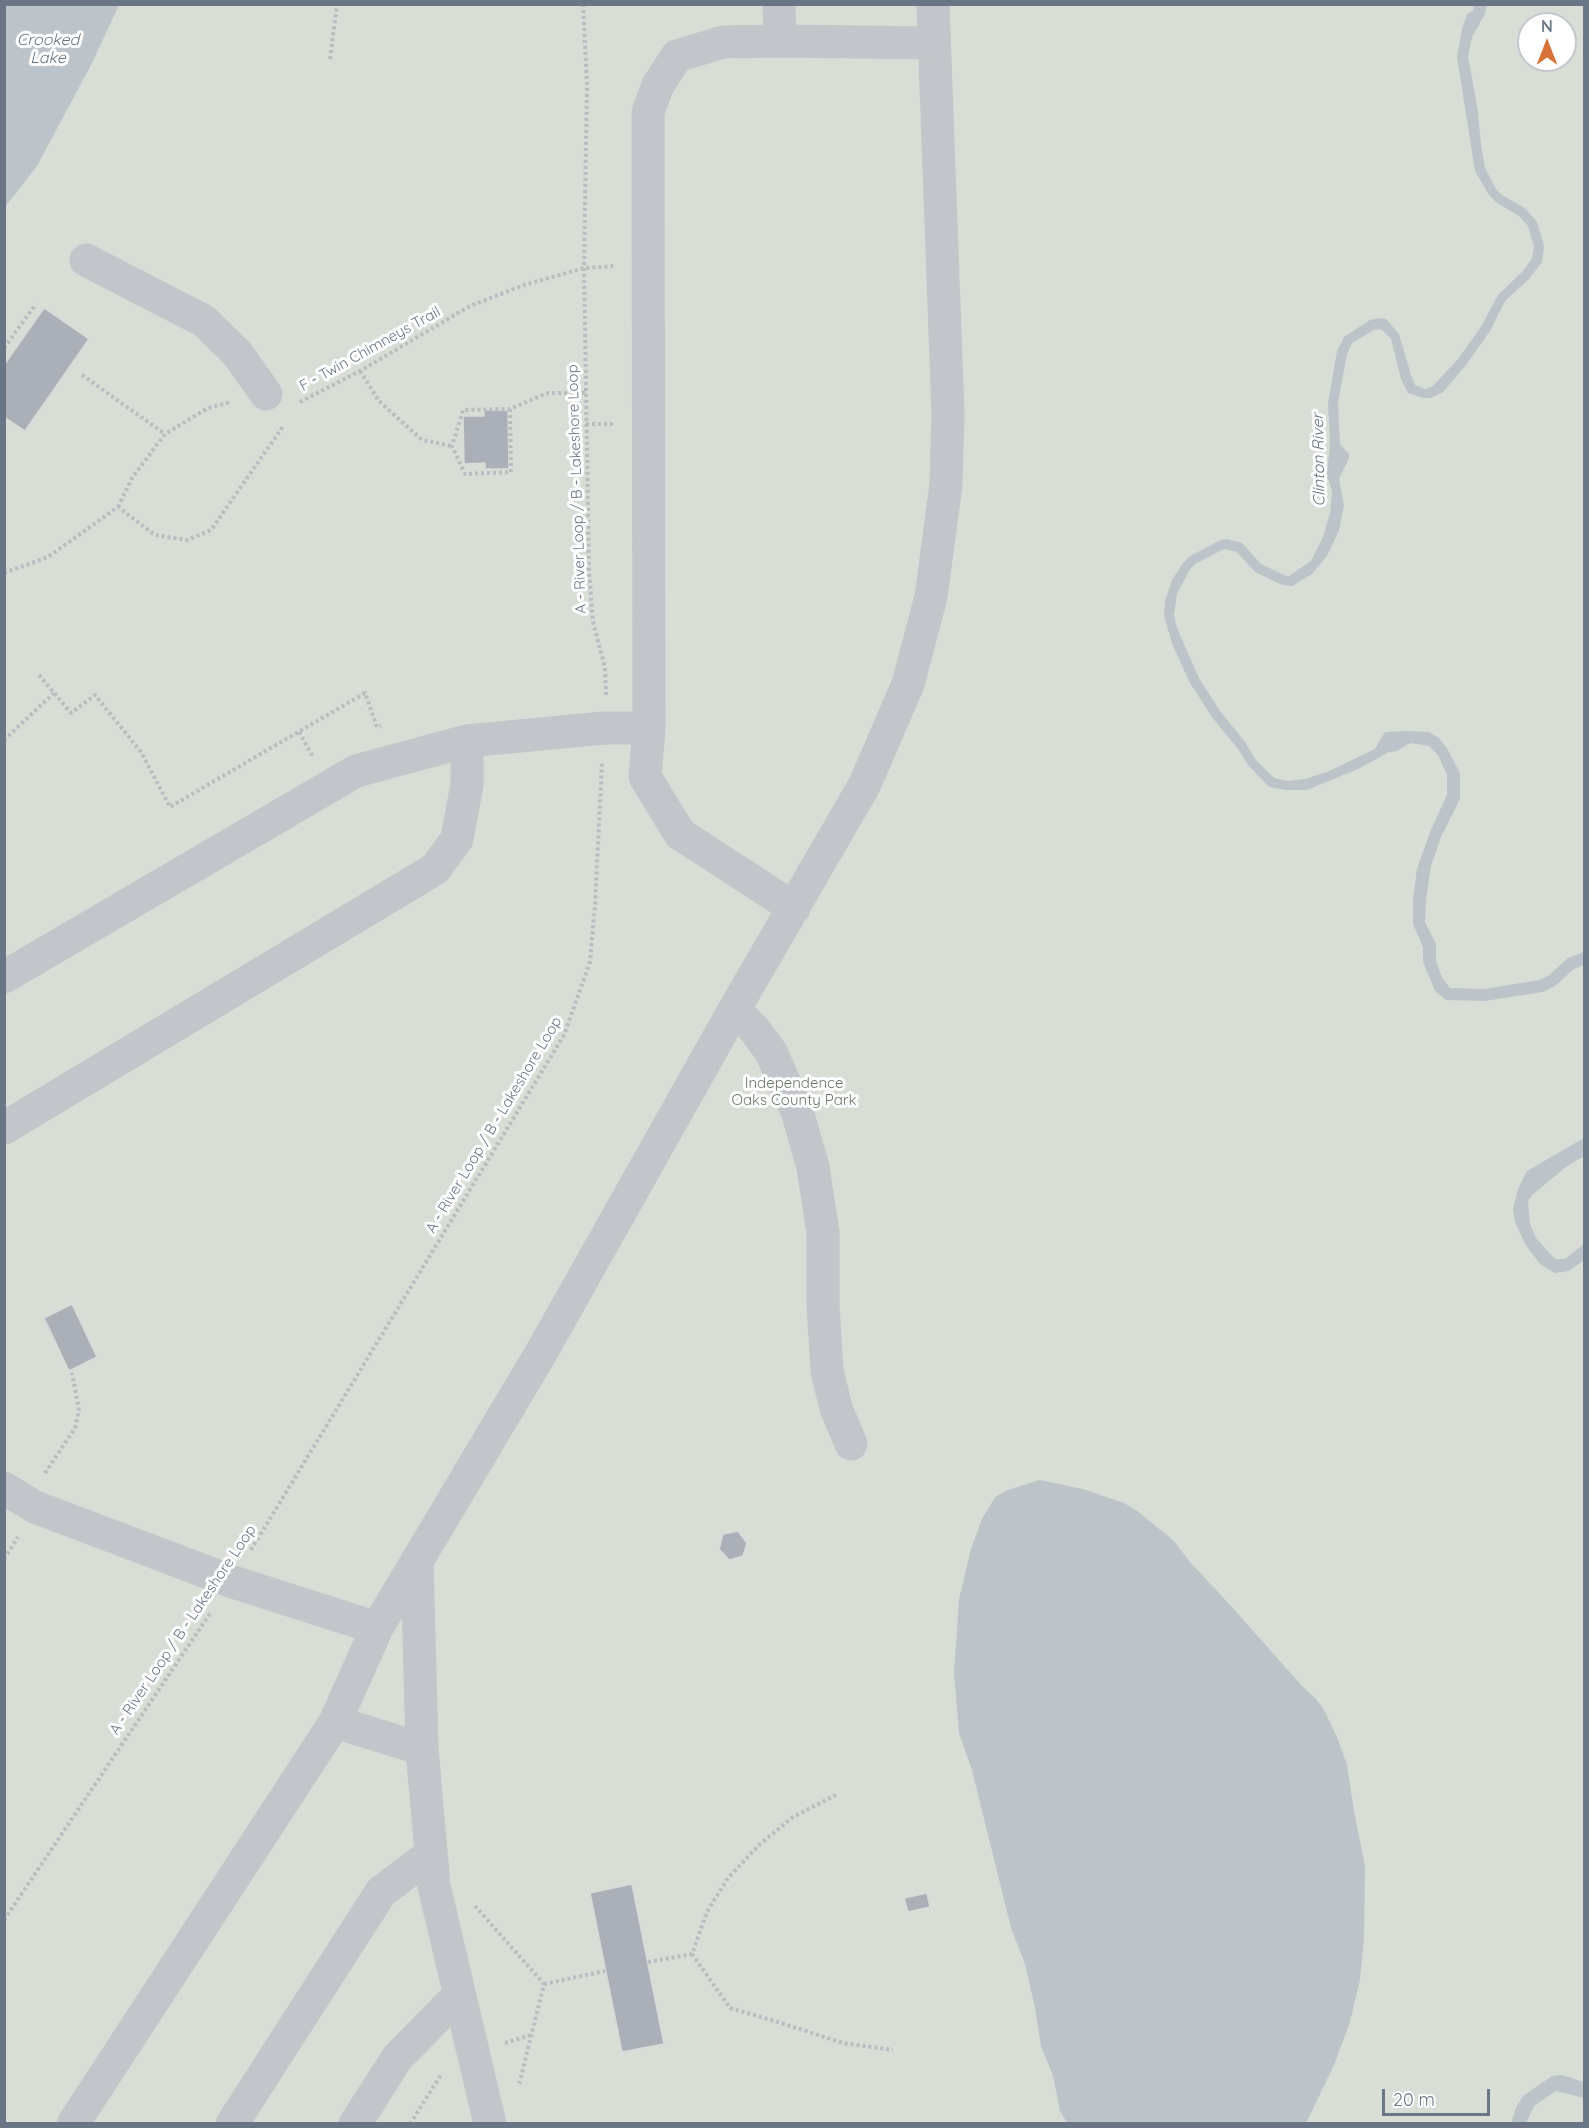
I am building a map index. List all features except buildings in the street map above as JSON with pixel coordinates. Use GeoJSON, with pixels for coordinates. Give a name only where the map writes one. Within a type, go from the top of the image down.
{"type":"FeatureCollection","features":[{"type":"Feature","properties":{"kind":"lane"},"geometry":{"type":"LineString","coordinates":[[779,4],[780,41]]}},
{"type":"Feature","properties":{"kind":"lane"},"geometry":{"type":"LineString","coordinates":[[73,2124],[335,1722],[376,1628],[541,1353],[734,1010],[865,784],[908,684],[932,597],[946,484],[948,415],[933,4]]}},
{"type":"Feature","properties":{"kind":"lane"},"geometry":{"type":"LineString","coordinates":[[794,908],[680,834],[645,777],[649,728],[648,112],[658,85],[677,56],[723,42],[934,43]]}},
{"type":"Feature","properties":{"kind":"lane"},"geometry":{"type":"LineString","coordinates":[[86,260],[204,321],[237,352],[266,394]]}},
{"type":"Feature","properties":{"kind":"lane"},"geometry":{"type":"LineString","coordinates":[[4,977],[356,771],[467,741],[604,728],[649,728]]}},
{"type":"Feature","properties":{"kind":"lane"},"geometry":{"type":"LineString","coordinates":[[4,1128],[435,868],[457,839],[467,784],[467,741]]}},
{"type":"Feature","properties":{"kind":"lane"},"geometry":{"type":"LineString","coordinates":[[734,1010],[754,1029],[771,1052],[798,1111],[813,1167],[823,1233],[823,1305],[827,1371],[836,1408],[851,1444]]}},
{"type":"Feature","properties":{"kind":"lane"},"geometry":{"type":"LineString","coordinates":[[4,1488],[35,1507],[233,1582],[376,1628]]}},
{"type":"Feature","properties":{"kind":"lane"},"geometry":{"type":"LineString","coordinates":[[417,1560],[422,1749],[434,1886],[490,2124]]}},
{"type":"Feature","properties":{"kind":"lane"},"geometry":{"type":"LineString","coordinates":[[335,1722],[422,1749]]}},
{"type":"Feature","properties":{"kind":"lane"},"geometry":{"type":"LineString","coordinates":[[232,2124],[381,1892],[431,1854]]}},
{"type":"Feature","properties":{"kind":"lane"},"geometry":{"type":"LineString","coordinates":[[355,2124],[396,2058],[459,1995]]}},
{"type":"Feature","properties":{"kind":"path"},"geometry":{"type":"LineString","coordinates":[[330,59],[337,4]]}},
{"type":"Feature","properties":{"kind":"path","name":"A - River Loop / B - Lakeshore Loop"},"geometry":{"type":"LineString","coordinates":[[4,1920],[204,1621],[233,1582],[564,1035],[590,962],[606,696],[605,668],[593,622],[590,570],[585,393],[584,268],[587,85],[584,4]]}},
{"type":"Feature","properties":{"kind":"path","name":"F - Twin Chimneys Trail"},"geometry":{"type":"LineString","coordinates":[[295,409],[302,399],[360,371],[470,306],[524,285],[584,268]]}},
{"type":"Feature","properties":{"kind":"path"},"geometry":{"type":"LineString","coordinates":[[5,347],[36,304]]}},
{"type":"Feature","properties":{"kind":"path"},"geometry":{"type":"LineString","coordinates":[[360,371],[379,401],[422,440],[452,446]]}},
{"type":"Feature","properties":{"kind":"path"},"geometry":{"type":"LineString","coordinates":[[82,375],[165,434]]}},
{"type":"Feature","properties":{"kind":"path"},"geometry":{"type":"LineString","coordinates":[[510,409],[511,472],[465,474],[452,446],[463,410],[510,409],[547,393],[585,393]]}},
{"type":"Feature","properties":{"kind":"path"},"geometry":{"type":"LineString","coordinates":[[4,573],[48,557],[117,507],[132,478],[165,434],[208,408],[266,394],[302,399]]}},
{"type":"Feature","properties":{"kind":"path"},"geometry":{"type":"LineString","coordinates":[[117,507],[155,535],[187,540],[211,530],[289,418]]}},
{"type":"Feature","properties":{"kind":"path"},"geometry":{"type":"LineString","coordinates":[[39,675],[71,713],[95,694],[141,752],[170,807],[365,693],[376,727],[388,725]]}},
{"type":"Feature","properties":{"kind":"path"},"geometry":{"type":"LineString","coordinates":[[4,740],[54,693]]}},
{"type":"Feature","properties":{"kind":"path"},"geometry":{"type":"LineString","coordinates":[[4,1559],[35,1507],[44,1474],[75,1428],[79,1410],[72,1373]]}},
{"type":"Feature","properties":{"kind":"path"},"geometry":{"type":"LineString","coordinates":[[692,1954],[706,1912],[728,1878],[759,1845],[793,1817],[836,1795]]}},
{"type":"Feature","properties":{"kind":"path"},"geometry":{"type":"LineString","coordinates":[[470,1899],[544,1984]]}},
{"type":"Feature","properties":{"kind":"path"},"geometry":{"type":"LineString","coordinates":[[648,1962],[692,1954]]}},
{"type":"Feature","properties":{"kind":"path"},"geometry":{"type":"LineString","coordinates":[[692,1954],[730,2008],[843,2043],[893,2050]]}},
{"type":"Feature","properties":{"kind":"path"},"geometry":{"type":"LineString","coordinates":[[544,1984],[605,1971]]}},
{"type":"Feature","properties":{"kind":"path"},"geometry":{"type":"LineString","coordinates":[[517,2092],[544,1984]]}},
{"type":"Feature","properties":{"kind":"green space","name":"Independence Oaks County Park"},"geometry":{"type":"Polygon","coordinates":[[[5,5],[1584,5],[1584,2123],[5,2124],[5,5]]]}},
{"type":"Feature","properties":{"kind":"water","name":"Crooked Lake"},"geometry":{"type":"Polygon","coordinates":[[[5,4],[119,5],[91,65],[37,166],[5,207],[5,4]]]}},
{"type":"Feature","properties":{"kind":"water"},"geometry":{"type":"Polygon","coordinates":[[[1474,5],[1487,5],[1485,14],[1472,37],[1468,56],[1485,168],[1496,189],[1525,208],[1537,222],[1544,246],[1542,262],[1529,279],[1505,301],[1490,331],[1466,365],[1443,392],[1431,398],[1408,393],[1401,379],[1391,339],[1381,329],[1374,330],[1352,343],[1347,354],[1338,403],[1340,444],[1349,454],[1339,479],[1344,505],[1339,531],[1327,556],[1312,574],[1292,586],[1282,585],[1255,572],[1237,552],[1224,549],[1190,569],[1177,594],[1174,615],[1177,628],[1199,678],[1255,759],[1274,778],[1287,781],[1305,779],[1327,772],[1375,749],[1385,732],[1429,732],[1439,738],[1460,773],[1460,799],[1441,837],[1431,866],[1426,899],[1425,922],[1436,944],[1436,961],[1442,978],[1450,988],[1484,989],[1539,980],[1548,976],[1568,958],[1584,952],[1584,965],[1574,969],[1555,986],[1543,992],[1485,1001],[1446,1000],[1435,991],[1423,962],[1423,947],[1413,924],[1413,898],[1417,869],[1430,832],[1447,795],[1447,775],[1438,755],[1429,746],[1410,743],[1358,769],[1307,790],[1269,787],[1248,765],[1190,683],[1173,646],[1164,616],[1165,601],[1172,580],[1183,563],[1190,556],[1221,540],[1227,539],[1242,543],[1261,564],[1284,575],[1289,576],[1311,561],[1323,537],[1330,513],[1332,492],[1327,475],[1330,444],[1328,403],[1337,351],[1344,337],[1370,320],[1386,319],[1399,334],[1415,385],[1425,389],[1433,386],[1458,359],[1481,327],[1498,295],[1532,259],[1534,246],[1528,226],[1519,216],[1497,203],[1489,195],[1475,171],[1457,57],[1462,29],[1467,14],[1473,11],[1474,5]]]}},
{"type":"Feature","properties":{"kind":"water"},"geometry":{"type":"Polygon","coordinates":[[[1584,1138],[1584,1156],[1566,1167],[1532,1195],[1528,1201],[1530,1224],[1536,1238],[1555,1259],[1565,1259],[1584,1244],[1584,1260],[1569,1271],[1555,1273],[1540,1264],[1525,1244],[1515,1222],[1513,1209],[1518,1189],[1527,1171],[1584,1138]]]}},
{"type":"Feature","properties":{"kind":"water"},"geometry":{"type":"Polygon","coordinates":[[[1040,1480],[1083,1489],[1124,1503],[1174,1541],[1190,1562],[1316,1699],[1337,1737],[1347,1765],[1365,1866],[1364,1938],[1360,1980],[1350,2022],[1334,2065],[1306,2123],[1067,2123],[1060,2111],[1053,2076],[1041,2046],[1025,1964],[1011,1928],[972,1770],[959,1733],[954,1673],[959,1599],[971,1549],[982,1519],[995,1497],[1008,1490],[1040,1480]]]}},
{"type":"Feature","properties":{"kind":"water"},"geometry":{"type":"Polygon","coordinates":[[[1562,2075],[1584,2082],[1584,2098],[1556,2091],[1534,2106],[1526,2123],[1511,2123],[1523,2096],[1552,2076],[1562,2075]]]}},
{"type":"Feature","properties":{"kind":"water label","name":"Clinton River"},"geometry":{"type":"Point","coordinates":[1319,460]}}]}
